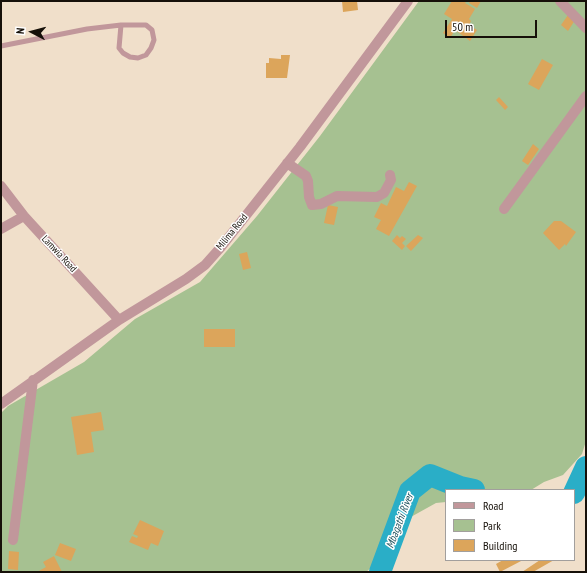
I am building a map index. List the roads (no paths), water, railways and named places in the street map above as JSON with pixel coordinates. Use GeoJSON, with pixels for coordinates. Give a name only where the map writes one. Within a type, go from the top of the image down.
{"type":"FeatureCollection","features":[{"type":"Feature","properties":{"kind":"street","name":"Milima Road"},"geometry":{"type":"LineString","coordinates":[[1,404],[119,320],[186,280],[204,264],[221,247],[287,163],[408,1]]}},
{"type":"Feature","properties":{"kind":"street"},"geometry":{"type":"LineString","coordinates":[[560,1],[586,28]]}},
{"type":"Feature","properties":{"kind":"street"},"geometry":{"type":"LineString","coordinates":[[504,209],[586,96]]}},
{"type":"Feature","properties":{"kind":"street"},"geometry":{"type":"LineString","coordinates":[[287,163],[306,176],[308,181],[308,197],[312,205],[322,204],[337,196],[377,197],[384,192],[391,180],[390,175]]}},
{"type":"Feature","properties":{"kind":"street","name":"Lamwia Road"},"geometry":{"type":"LineString","coordinates":[[1,186],[24,216],[119,320]]}},
{"type":"Feature","properties":{"kind":"street"},"geometry":{"type":"LineString","coordinates":[[1,229],[24,216]]}},
{"type":"Feature","properties":{"kind":"street"},"geometry":{"type":"LineString","coordinates":[[13,540],[33,380]]}},
{"type":"Feature","properties":{"kind":"lane"},"geometry":{"type":"LineString","coordinates":[[1,46],[87,29],[121,25],[146,25],[152,30],[154,40],[146,55],[138,58],[130,57],[122,53],[119,48],[119,32],[121,25]]}},
{"type":"Feature","properties":{"kind":"waterway","name":"Mbagathi River"},"geometry":{"type":"LineString","coordinates":[[575,491],[586,467]]}},
{"type":"Feature","properties":{"kind":"waterway","name":"Mbagathi River"},"geometry":{"type":"LineString","coordinates":[[380,572],[410,491],[430,475],[460,487],[469,489]]}}]}
